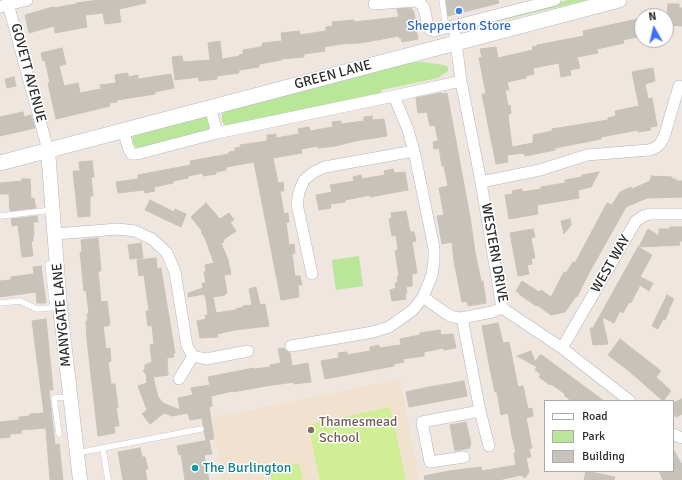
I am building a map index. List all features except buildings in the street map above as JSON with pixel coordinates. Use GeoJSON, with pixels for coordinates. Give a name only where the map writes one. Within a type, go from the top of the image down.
{"type":"FeatureCollection","features":[{"type":"Feature","properties":{"kind":"main road","name":"GREEN LANE"},"geometry":{"type":"LineString","coordinates":[[0,163],[619,0]]}},
{"type":"Feature","properties":{"kind":"street"},"geometry":{"type":"LineString","coordinates":[[6,4],[26,0]]}},
{"type":"Feature","properties":{"kind":"street"},"geometry":{"type":"LineString","coordinates":[[374,4],[417,1],[424,8],[426,23],[430,30],[434,31],[555,0]]}},
{"type":"Feature","properties":{"kind":"street","name":"GOVETT AVENUE"},"geometry":{"type":"LineString","coordinates":[[6,4],[48,150]]}},
{"type":"Feature","properties":{"kind":"street"},"geometry":{"type":"LineString","coordinates":[[450,28],[456,44]]}},
{"type":"Feature","properties":{"kind":"street","name":"WESTERN DRIVE"},"geometry":{"type":"LineString","coordinates":[[456,44],[461,81],[481,182],[502,308],[562,348],[629,400]]}},
{"type":"Feature","properties":{"kind":"street"},"geometry":{"type":"LineString","coordinates":[[123,130],[129,150],[132,154],[137,154],[217,133],[461,81]]}},
{"type":"Feature","properties":{"kind":"street"},"geometry":{"type":"LineString","coordinates":[[481,182],[540,170],[587,155],[649,150],[655,148],[660,144],[664,137],[679,86]]}},
{"type":"Feature","properties":{"kind":"street"},"geometry":{"type":"LineString","coordinates":[[291,346],[373,332],[389,327],[413,310],[423,297],[432,276],[434,248],[414,151],[408,130],[394,96]]}},
{"type":"Feature","properties":{"kind":"street"},"geometry":{"type":"LineString","coordinates":[[210,107],[217,133]]}},
{"type":"Feature","properties":{"kind":"street","name":"MANYGATE LANE"},"geometry":{"type":"LineString","coordinates":[[48,150],[54,234],[57,308],[80,480]]}},
{"type":"Feature","properties":{"kind":"street"},"geometry":{"type":"LineString","coordinates":[[312,274],[298,204],[299,192],[304,180],[314,172],[324,167],[414,151]]}},
{"type":"Feature","properties":{"kind":"street","name":"WEST WAY"},"geometry":{"type":"LineString","coordinates":[[562,348],[636,221],[643,216],[650,214],[682,214]]}},
{"type":"Feature","properties":{"kind":"street"},"geometry":{"type":"LineString","coordinates":[[54,234],[118,229],[135,231],[152,239],[167,253],[176,272],[187,346],[193,356],[206,359],[248,352]]}},
{"type":"Feature","properties":{"kind":"street"},"geometry":{"type":"LineString","coordinates":[[423,297],[453,317],[462,318],[492,312],[502,308]]}},
{"type":"Feature","properties":{"kind":"street"},"geometry":{"type":"LineString","coordinates":[[462,318],[488,446]]}},
{"type":"Feature","properties":{"kind":"street"},"geometry":{"type":"LineString","coordinates":[[179,380],[193,356]]}},
{"type":"Feature","properties":{"kind":"street"},"geometry":{"type":"LineString","coordinates":[[464,457],[426,460],[418,423],[480,411]]}},
{"type":"Feature","properties":{"kind":"lane"},"geometry":{"type":"LineString","coordinates":[[442,0],[450,28]]}},
{"type":"Feature","properties":{"kind":"lane"},"geometry":{"type":"LineString","coordinates":[[1,216],[52,210]]}},
{"type":"Feature","properties":{"kind":"lane"},"geometry":{"type":"LineString","coordinates":[[0,303],[20,301],[37,309],[57,308],[48,264]]}},
{"type":"Feature","properties":{"kind":"lane"},"geometry":{"type":"LineString","coordinates":[[59,434],[54,398],[69,397]]}},
{"type":"Feature","properties":{"kind":"lane"},"geometry":{"type":"LineString","coordinates":[[77,454],[201,429]]}},
{"type":"Feature","properties":{"kind":"lane"},"geometry":{"type":"LineString","coordinates":[[103,449],[108,480]]}},
{"type":"Feature","properties":{"kind":"shaded area","name":"Thamesmead School"},"geometry":{"type":"Polygon","coordinates":[[[400,379],[419,480],[222,480],[212,418],[400,379]]]}},
{"type":"Feature","properties":{"kind":"green space"},"geometry":{"type":"Polygon","coordinates":[[[569,0],[587,0],[478,26],[478,24],[569,0]]]}},
{"type":"Feature","properties":{"kind":"green space"},"geometry":{"type":"Polygon","coordinates":[[[422,62],[444,65],[448,67],[448,71],[438,78],[381,90],[381,93],[226,126],[222,122],[222,115],[225,111],[409,63],[422,62]]]}},
{"type":"Feature","properties":{"kind":"green space"},"geometry":{"type":"Polygon","coordinates":[[[209,116],[212,123],[210,128],[202,133],[144,148],[136,147],[132,141],[134,133],[209,116]]]}},
{"type":"Feature","properties":{"kind":"green space"},"geometry":{"type":"Polygon","coordinates":[[[359,256],[363,286],[336,290],[332,260],[359,256]]]}},
{"type":"Feature","properties":{"kind":"green space"},"geometry":{"type":"Polygon","coordinates":[[[390,407],[406,480],[320,480],[308,425],[390,407]]]}},
{"type":"Feature","properties":{"kind":"green space"},"geometry":{"type":"Polygon","coordinates":[[[299,463],[303,480],[272,480],[270,470],[299,463]]]}},
{"type":"Feature","properties":{"kind":"place","name":"Shepperton Store"},"geometry":{"type":"Point","coordinates":[459,11]}},
{"type":"Feature","properties":{"kind":"place","name":"Thamesmead School"},"geometry":{"type":"Point","coordinates":[311,430]}},
{"type":"Feature","properties":{"kind":"place","name":"The Burlington"},"geometry":{"type":"Point","coordinates":[195,468]}}]}
